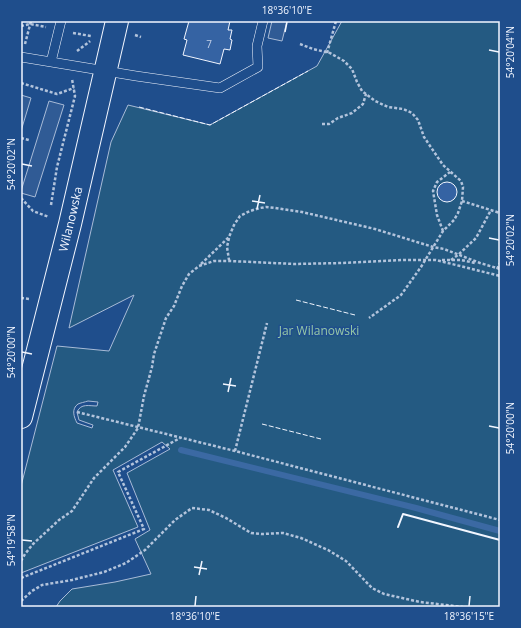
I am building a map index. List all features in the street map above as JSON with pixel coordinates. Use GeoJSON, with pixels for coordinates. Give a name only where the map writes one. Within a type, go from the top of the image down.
{"type":"FeatureCollection","features":[{"type":"Feature","properties":{"kind":"street","name":"Wilanowska"},"geometry":{"type":"LineString","coordinates":[[21,417],[70,224],[117,21]]}},
{"type":"Feature","properties":{"kind":"lane"},"geometry":{"type":"LineString","coordinates":[[51,62],[61,21]]}},
{"type":"Feature","properties":{"kind":"lane"},"geometry":{"type":"LineString","coordinates":[[21,57],[220,88],[258,67],[257,46],[263,21]]}},
{"type":"Feature","properties":{"kind":"path"},"geometry":{"type":"LineString","coordinates":[[26,38],[31,21]]}},
{"type":"Feature","properties":{"kind":"path"},"geometry":{"type":"LineString","coordinates":[[327,53],[336,21]]}},
{"type":"Feature","properties":{"kind":"path"},"geometry":{"type":"LineString","coordinates":[[300,44],[330,53],[344,61],[352,70],[362,91],[375,101],[388,107],[403,109],[412,113],[418,120],[424,137],[443,165],[461,181],[463,187],[462,201],[454,220],[443,231],[426,260],[401,295],[369,318]]}},
{"type":"Feature","properties":{"kind":"path"},"geometry":{"type":"LineString","coordinates":[[21,83],[57,94],[74,88]]}},
{"type":"Feature","properties":{"kind":"path"},"geometry":{"type":"LineString","coordinates":[[322,124],[329,124],[338,118],[352,113],[363,104],[366,94]]}},
{"type":"Feature","properties":{"kind":"path"},"geometry":{"type":"LineString","coordinates":[[21,138],[29,140]]}},
{"type":"Feature","properties":{"kind":"path"},"geometry":{"type":"LineString","coordinates":[[443,231],[437,215],[432,191],[437,182],[450,172]]}},
{"type":"Feature","properties":{"kind":"path"},"geometry":{"type":"LineString","coordinates":[[21,198],[32,211],[49,217]]}},
{"type":"Feature","properties":{"kind":"path"},"geometry":{"type":"LineString","coordinates":[[462,201],[500,214]]}},
{"type":"Feature","properties":{"kind":"path"},"geometry":{"type":"LineString","coordinates":[[230,261],[227,247],[229,238],[234,225],[240,216],[250,211],[266,207],[295,211],[375,229],[444,249],[480,264]]}},
{"type":"Feature","properties":{"kind":"path"},"geometry":{"type":"LineString","coordinates":[[451,260],[476,238],[491,210]]}},
{"type":"Feature","properties":{"kind":"path"},"geometry":{"type":"LineString","coordinates":[[21,561],[32,544],[59,520],[72,511],[94,478],[124,447],[138,428],[154,354],[166,318],[174,306],[182,286],[189,274],[229,238]]}},
{"type":"Feature","properties":{"kind":"path"},"geometry":{"type":"LineString","coordinates":[[199,266],[214,261],[303,264],[403,260],[461,260],[499,269],[500,263]]}},
{"type":"Feature","properties":{"kind":"path"},"geometry":{"type":"LineString","coordinates":[[436,260],[500,276]]}},
{"type":"Feature","properties":{"kind":"path"},"geometry":{"type":"LineString","coordinates":[[235,451],[267,323]]}},
{"type":"Feature","properties":{"kind":"path"},"geometry":{"type":"LineString","coordinates":[[77,412],[235,451],[500,520]]}},
{"type":"Feature","properties":{"kind":"path"},"geometry":{"type":"LineString","coordinates":[[21,578],[144,528],[118,472],[180,438]]}},
{"type":"Feature","properties":{"kind":"path"},"geometry":{"type":"LineString","coordinates":[[21,601],[32,591],[42,585],[72,580],[104,572],[126,563],[146,550],[175,520],[192,508],[209,510],[251,533],[283,533],[301,538],[328,550],[346,561],[372,588],[384,594],[420,602],[463,607]]}},
{"type":"Feature","properties":{"kind":"green space","name":"Jar Wilanowski"},"geometry":{"type":"Polygon","coordinates":[[[342,21],[500,21],[500,607],[56,607],[72,589],[151,574],[135,539],[150,530],[127,473],[170,449],[162,442],[113,470],[138,527],[21,573],[21,486],[57,346],[109,351],[134,295],[69,328],[111,142],[128,105],[210,125],[317,66],[342,21]],[[88,401],[79,404],[74,408],[77,423],[92,428],[93,425],[79,420],[77,412],[83,406],[97,406],[98,402],[88,401]]]}},
{"type":"Feature","properties":{"kind":"shaded area"},"geometry":{"type":"Polygon","coordinates":[[[272,21],[287,21],[282,41],[268,38],[272,21]]]}},
{"type":"Feature","properties":{"kind":"shaded area"},"geometry":{"type":"Polygon","coordinates":[[[21,95],[31,98],[21,131],[21,95]]]}},
{"type":"Feature","properties":{"kind":"shaded area"},"geometry":{"type":"Polygon","coordinates":[[[49,101],[64,105],[35,197],[21,193],[21,191],[49,101]]]}},
{"type":"Feature","properties":{"kind":"building"},"geometry":{"type":"Polygon","coordinates":[[[189,21],[230,21],[228,30],[232,30],[230,39],[232,40],[230,50],[224,49],[220,64],[183,55],[187,40],[184,39],[189,21]]]}},
{"type":"Feature","properties":{"kind":"building"},"geometry":{"type":"Polygon","coordinates":[[[443,182],[451,182],[457,188],[457,196],[451,202],[443,202],[437,196],[437,188],[443,182]]]}},
{"type":"Feature","properties":{"kind":"waterway"},"geometry":{"type":"LineString","coordinates":[[181,450],[416,508],[500,531]]}},
{"type":"Feature","properties":{"kind":"fence"},"geometry":{"type":"LineString","coordinates":[[139,107],[210,125],[308,71]]}},
{"type":"Feature","properties":{"kind":"fence"},"geometry":{"type":"LineString","coordinates":[[296,300],[355,315]]}},
{"type":"Feature","properties":{"kind":"fence"},"geometry":{"type":"LineString","coordinates":[[262,424],[321,439]]}},
{"type":"Feature","properties":{"kind":"wall"},"geometry":{"type":"LineString","coordinates":[[398,527],[403,514],[500,540]]}}]}
